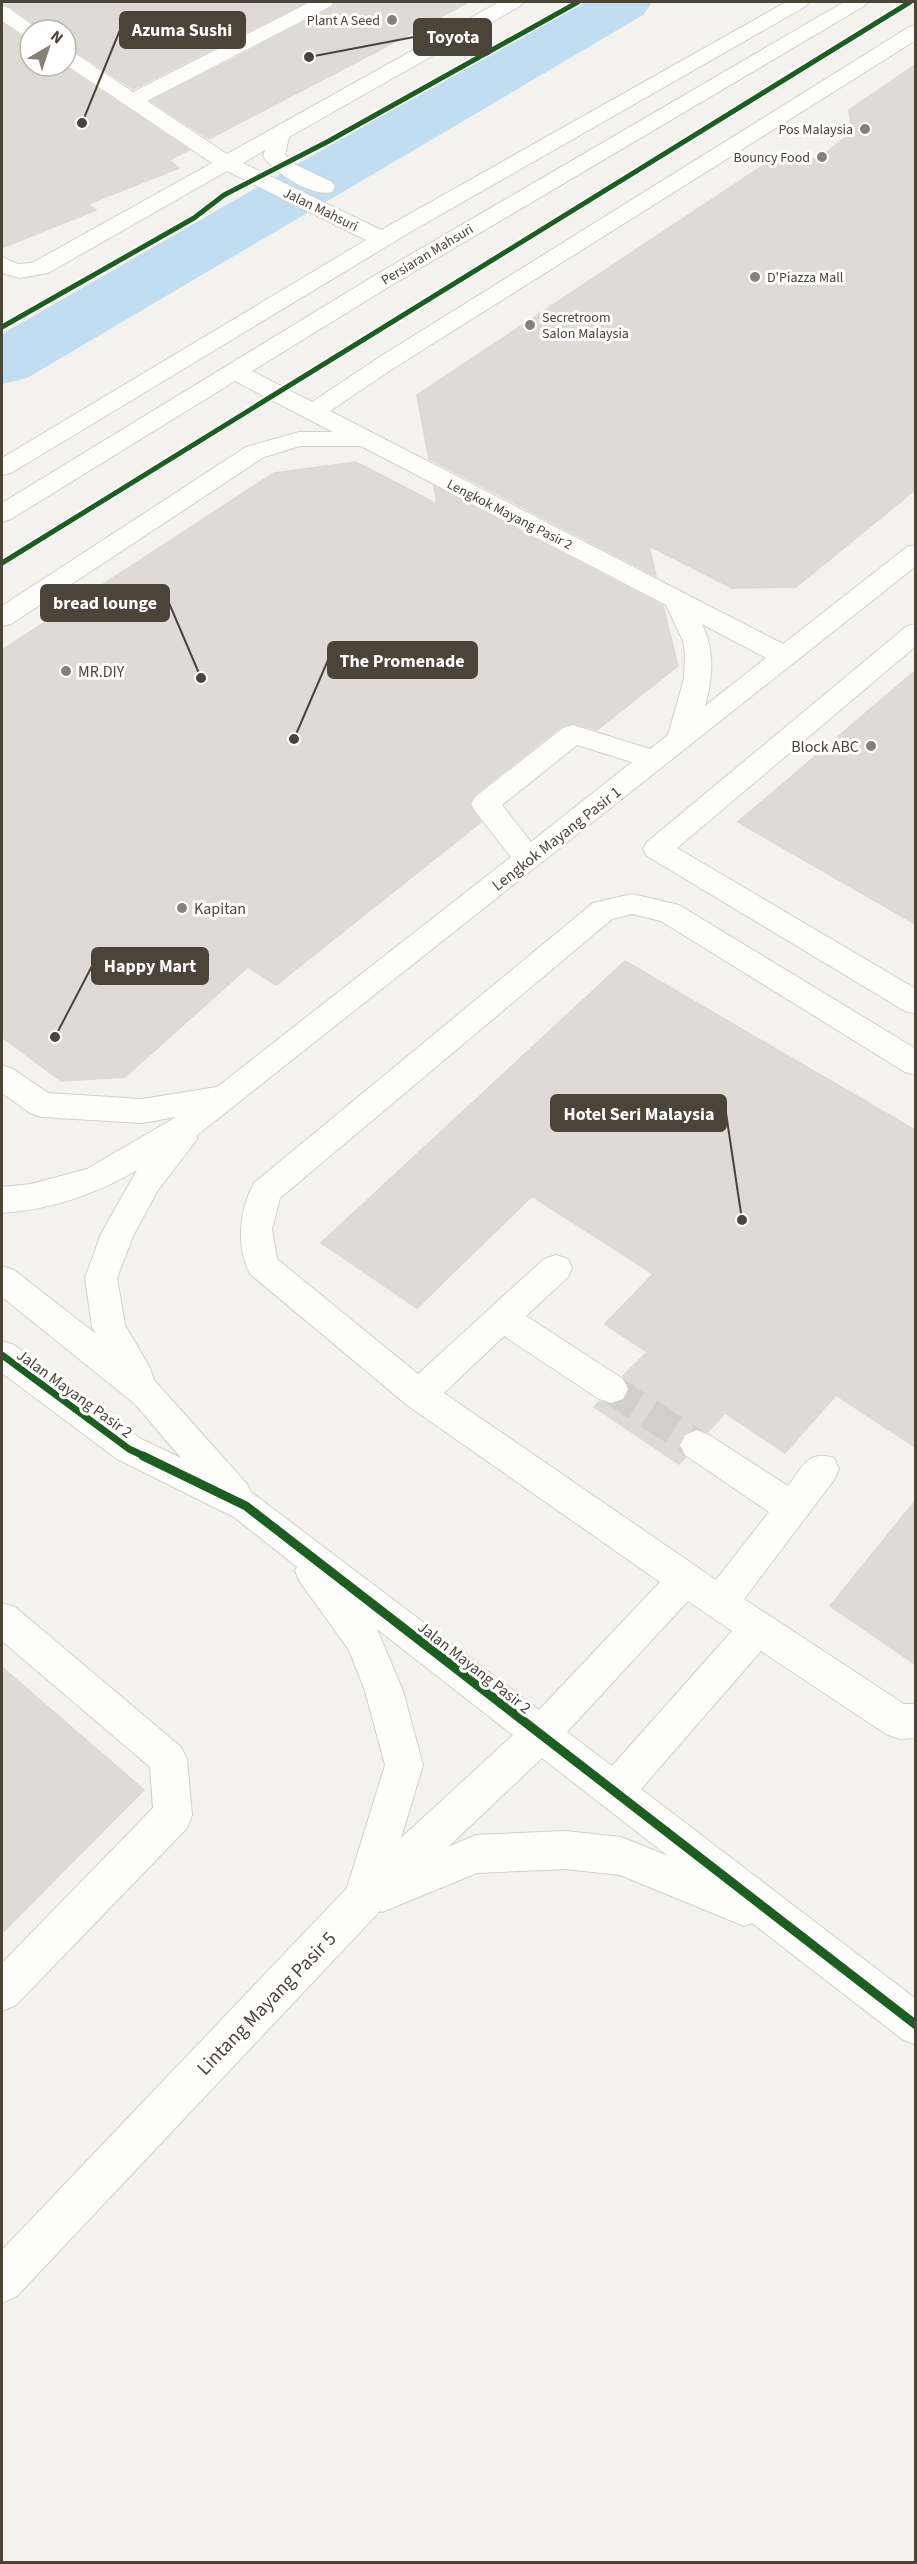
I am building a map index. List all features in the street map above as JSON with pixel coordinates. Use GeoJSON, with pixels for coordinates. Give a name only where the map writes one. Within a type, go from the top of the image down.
{"type":"FeatureCollection","features":[{"type":"Feature","properties":{"kind":"street"},"geometry":{"type":"LineString","coordinates":[[133,100],[324,2]]}},
{"type":"Feature","properties":{"kind":"street"},"geometry":{"type":"LineString","coordinates":[[2,264],[15,271],[27,272],[40,268],[513,2]]}},
{"type":"Feature","properties":{"kind":"street"},"geometry":{"type":"LineString","coordinates":[[2,468],[403,225],[799,2]]}},
{"type":"Feature","properties":{"kind":"street","name":"Persiaran Mahsuri"},"geometry":{"type":"LineString","coordinates":[[2,514],[392,275],[857,2]]}},
{"type":"Feature","properties":{"kind":"street"},"geometry":{"type":"LineString","coordinates":[[2,12],[18,23]]}},
{"type":"Feature","properties":{"kind":"street"},"geometry":{"type":"LineString","coordinates":[[313,412],[406,350],[915,31]]}},
{"type":"Feature","properties":{"kind":"street","name":"Jalan Mahsuri"},"geometry":{"type":"LineString","coordinates":[[78,64],[227,163],[382,239]]}},
{"type":"Feature","properties":{"kind":"street"},"geometry":{"type":"LineString","coordinates":[[279,134],[274,156],[288,170],[342,196]]}},
{"type":"Feature","properties":{"kind":"street"},"geometry":{"type":"LineString","coordinates":[[381,214],[403,225]]}},
{"type":"Feature","properties":{"kind":"street","name":"Lengkok Mayang Pasir 2"},"geometry":{"type":"LineString","coordinates":[[234,371],[786,657]]}},
{"type":"Feature","properties":{"kind":"street"},"geometry":{"type":"LineString","coordinates":[[2,618],[255,452],[299,439],[366,440]]}},
{"type":"Feature","properties":{"kind":"street","name":"Lengkok Mayang Pasir 1"},"geometry":{"type":"LineString","coordinates":[[2,1200],[31,1197],[96,1179],[194,1122],[915,553]]}},
{"type":"Feature","properties":{"kind":"street"},"geometry":{"type":"LineString","coordinates":[[675,599],[696,643],[698,669],[694,694],[679,741]]}},
{"type":"Feature","properties":{"kind":"street"},"geometry":{"type":"LineString","coordinates":[[915,632],[657,849],[915,1003]]}},
{"type":"Feature","properties":{"kind":"street"},"geometry":{"type":"LineString","coordinates":[[529,859],[485,804],[573,734],[655,760]]}},
{"type":"Feature","properties":{"kind":"street"},"geometry":{"type":"LineString","coordinates":[[915,1064],[669,912],[632,904],[603,910],[265,1192],[256,1229],[262,1265],[418,1395],[720,1603],[899,1722],[915,1721]]}},
{"type":"Feature","properties":{"kind":"street"},"geometry":{"type":"LineString","coordinates":[[2,1077],[41,1105],[142,1111],[227,1097]]}},
{"type":"Feature","properties":{"kind":"street","name":"Lengkok Mayang Pasir 1"},"geometry":{"type":"LineString","coordinates":[[147,1394],[109,1327],[101,1278],[117,1234],[147,1181],[194,1122]]}},
{"type":"Feature","properties":{"kind":"street"},"geometry":{"type":"LineString","coordinates":[[418,1395],[556,1268]]}},
{"type":"Feature","properties":{"kind":"street","name":"Jalan Mayang Pasir 2"},"geometry":{"type":"LineString","coordinates":[[2,1279],[147,1394],[246,1506],[915,2025]]}},
{"type":"Feature","properties":{"kind":"street"},"geometry":{"type":"LineString","coordinates":[[503,1318],[611,1389]]}},
{"type":"Feature","properties":{"kind":"street","name":"Jalan Mayang Pasir 2"},"geometry":{"type":"LineString","coordinates":[[2,1355],[129,1449],[246,1506]]}},
{"type":"Feature","properties":{"kind":"street"},"geometry":{"type":"LineString","coordinates":[[697,1446],[792,1508]]}},
{"type":"Feature","properties":{"kind":"street"},"geometry":{"type":"LineString","coordinates":[[720,1603],[822,1469]]}},
{"type":"Feature","properties":{"kind":"street"},"geometry":{"type":"LineString","coordinates":[[290,1540],[364,1641],[384,1690],[404,1765],[363,1900]]}},
{"type":"Feature","properties":{"kind":"street","name":"Lintang Mayang Pasir 5"},"geometry":{"type":"LineString","coordinates":[[2,2281],[363,1900],[540,1735],[686,1579]]}},
{"type":"Feature","properties":{"kind":"street"},"geometry":{"type":"LineString","coordinates":[[2,1619],[168,1759],[173,1815],[2,1991]]}},
{"type":"Feature","properties":{"kind":"street"},"geometry":{"type":"LineString","coordinates":[[614,1792],[758,1628]]}},
{"type":"Feature","properties":{"kind":"street"},"geometry":{"type":"LineString","coordinates":[[363,1900],[476,1854],[565,1850],[621,1856],[784,1923]]}},
{"type":"Feature","properties":{"kind":"building"},"geometry":{"type":"Polygon","coordinates":[[[2,2],[306,2],[133,89],[78,53],[78,18],[26,18],[10,6],[2,2]]]}},
{"type":"Feature","properties":{"kind":"building"},"geometry":{"type":"Polygon","coordinates":[[[336,2],[468,2],[209,139],[151,101],[332,8],[336,2]]]}},
{"type":"Feature","properties":{"kind":"building"},"geometry":{"type":"Polygon","coordinates":[[[2,23],[18,34],[18,78],[78,78],[78,75],[189,150],[169,160],[179,168],[88,204],[96,210],[2,248],[2,23]]]}},
{"type":"Feature","properties":{"kind":"building","name":"D'Piazza Mall"},"geometry":{"type":"Polygon","coordinates":[[[915,65],[915,490],[796,587],[732,588],[649,546],[656,576],[429,459],[417,395],[773,159],[818,159],[852,132],[849,110],[915,65]]]}},
{"type":"Feature","properties":{"kind":"building"},"geometry":{"type":"Polygon","coordinates":[[[356,462],[437,504],[434,486],[663,606],[678,666],[597,730],[574,723],[562,726],[474,795],[469,805],[481,822],[276,985],[248,967],[125,1077],[61,1081],[2,1037],[2,650],[274,473],[356,462]]]}},
{"type":"Feature","properties":{"kind":"building","name":"Block ABC"},"geometry":{"type":"Polygon","coordinates":[[[915,671],[915,924],[738,822],[915,671]]]}},
{"type":"Feature","properties":{"kind":"building"},"geometry":{"type":"Polygon","coordinates":[[[625,961],[915,1130],[915,1447],[836,1395],[785,1453],[725,1413],[708,1432],[696,1428],[683,1434],[678,1446],[685,1458],[679,1464],[594,1407],[599,1402],[612,1405],[624,1401],[630,1390],[623,1376],[647,1352],[605,1324],[653,1274],[532,1196],[417,1308],[321,1243],[625,961]]]}},
{"type":"Feature","properties":{"kind":"building"},"geometry":{"type":"Polygon","coordinates":[[[915,1501],[915,1664],[830,1606],[915,1501]]]}},
{"type":"Feature","properties":{"kind":"building"},"geometry":{"type":"Polygon","coordinates":[[[2,1667],[144,1790],[2,1933],[2,1667]]]}},
{"type":"Feature","properties":{"kind":"waterway"},"geometry":{"type":"LineString","coordinates":[[2,363],[622,2]]}},
{"type":"Feature","properties":{"kind":"tunnel"},"geometry":{"type":"LineString","coordinates":[[611,1389],[697,1445]]}},
{"type":"Feature","properties":{"kind":"cycle path"},"geometry":{"type":"LineString","coordinates":[[2,327],[194,218],[224,195],[327,142],[578,2]]}},
{"type":"Feature","properties":{"kind":"cycle path"},"geometry":{"type":"LineString","coordinates":[[2,563],[910,2]]}},
{"type":"Feature","properties":{"kind":"cycle path"},"geometry":{"type":"LineString","coordinates":[[2,1355],[129,1449],[246,1506],[916,2025]]}},
{"type":"Feature","properties":{"kind":"place","name":"Plant A Seed"},"geometry":{"type":"Point","coordinates":[392,20]}},
{"type":"Feature","properties":{"kind":"place","name":"Toyota"},"geometry":{"type":"Point","coordinates":[309,57]}},
{"type":"Feature","properties":{"kind":"place","name":"Azuma Sushi"},"geometry":{"type":"Point","coordinates":[82,123]}},
{"type":"Feature","properties":{"kind":"place","name":"Pos Malaysia"},"geometry":{"type":"Point","coordinates":[865,129]}},
{"type":"Feature","properties":{"kind":"place","name":"Bouncy Food"},"geometry":{"type":"Point","coordinates":[822,157]}},
{"type":"Feature","properties":{"kind":"place","name":"D'Piazza Mall"},"geometry":{"type":"Point","coordinates":[755,277]}},
{"type":"Feature","properties":{"kind":"place","name":"Secretroom Salon Malaysia"},"geometry":{"type":"Point","coordinates":[530,325]}},
{"type":"Feature","properties":{"kind":"place","name":"MR.DIY"},"geometry":{"type":"Point","coordinates":[66,671]}},
{"type":"Feature","properties":{"kind":"place","name":"bread lounge"},"geometry":{"type":"Point","coordinates":[201,678]}},
{"type":"Feature","properties":{"kind":"place","name":"The Promenade"},"geometry":{"type":"Point","coordinates":[294,739]}},
{"type":"Feature","properties":{"kind":"place","name":"Block ABC"},"geometry":{"type":"Point","coordinates":[871,746]}},
{"type":"Feature","properties":{"kind":"place","name":"Kapitan"},"geometry":{"type":"Point","coordinates":[182,908]}},
{"type":"Feature","properties":{"kind":"place","name":"Happy Mart"},"geometry":{"type":"Point","coordinates":[55,1037]}},
{"type":"Feature","properties":{"kind":"place","name":"Hotel Seri Malaysia"},"geometry":{"type":"Point","coordinates":[742,1220]}}]}
